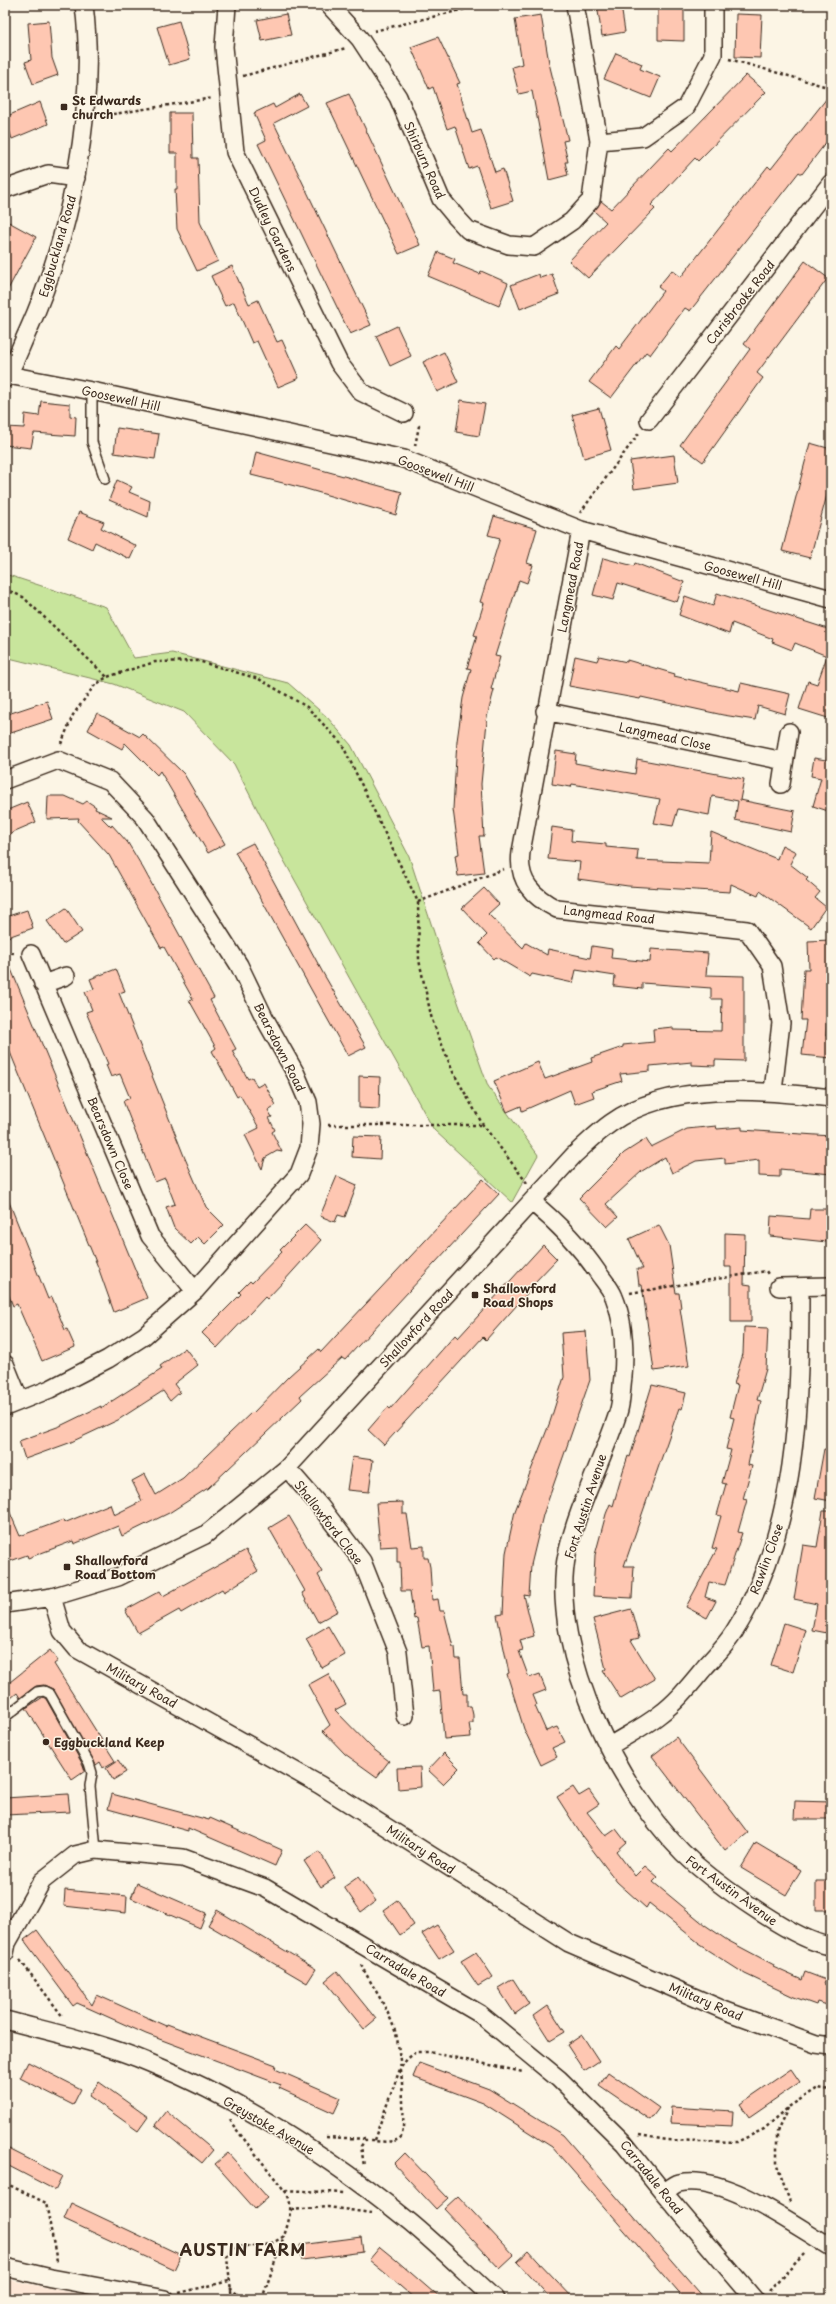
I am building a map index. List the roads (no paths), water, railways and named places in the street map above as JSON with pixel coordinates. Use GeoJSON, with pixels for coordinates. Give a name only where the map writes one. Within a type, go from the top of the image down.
{"type":"FeatureCollection","features":[{"type":"Feature","properties":{"kind":"street","name":"Eggbuckland Road"},"geometry":{"type":"LineString","coordinates":[[6,377],[49,280],[76,178],[83,119],[86,51],[84,5]]}},
{"type":"Feature","properties":{"kind":"street","name":"Dudley Gardens"},"geometry":{"type":"LineString","coordinates":[[227,5],[224,48],[235,152],[339,363],[362,392],[404,413]]}},
{"type":"Feature","properties":{"kind":"street","name":"Shirburn Road"},"geometry":{"type":"LineString","coordinates":[[329,5],[360,39],[398,97],[441,199],[468,230],[509,245],[534,247],[572,221],[591,200],[599,141],[575,5]]}},
{"type":"Feature","properties":{"kind":"street"},"geometry":{"type":"LineString","coordinates":[[599,141],[643,137],[686,106],[713,55],[713,5]]}},
{"type":"Feature","properties":{"kind":"street"},"geometry":{"type":"LineString","coordinates":[[5,189],[48,174],[76,178]]}},
{"type":"Feature","properties":{"kind":"street","name":"Carisbrooke Road"},"geometry":{"type":"LineString","coordinates":[[649,420],[831,183]]}},
{"type":"Feature","properties":{"kind":"street","name":"Goosewell Hill"},"geometry":{"type":"LineString","coordinates":[[6,377],[92,391],[412,462],[575,528],[831,599]]}},
{"type":"Feature","properties":{"kind":"street","name":"Langmead Road"},"geometry":{"type":"LineString","coordinates":[[575,528],[519,863],[523,878],[530,890],[540,901],[557,909],[747,930],[772,966],[781,1023],[772,1091]]}},
{"type":"Feature","properties":{"kind":"street","name":"Langmead Close"},"geometry":{"type":"LineString","coordinates":[[545,711],[784,761]]}},
{"type":"Feature","properties":{"kind":"street"},"geometry":{"type":"LineString","coordinates":[[781,784],[789,732]]}},
{"type":"Feature","properties":{"kind":"street","name":"Bearsdown Road"},"geometry":{"type":"LineString","coordinates":[[5,780],[58,760],[110,781],[145,818],[239,965],[265,1019],[296,1074],[308,1102],[312,1124],[309,1148],[298,1174],[195,1291],[144,1336],[108,1359],[50,1390],[12,1404],[5,1364]]}},
{"type":"Feature","properties":{"kind":"street","name":"Bearsdown Close"},"geometry":{"type":"LineString","coordinates":[[32,954],[43,984],[150,1236],[195,1291]]}},
{"type":"Feature","properties":{"kind":"street"},"geometry":{"type":"LineString","coordinates":[[43,984],[66,976]]}},
{"type":"Feature","properties":{"kind":"street","name":"Shallowford Road"},"geometry":{"type":"LineString","coordinates":[[5,1604],[52,1597],[118,1578],[205,1535],[287,1468],[574,1155],[612,1122],[655,1101],[704,1093],[772,1091],[831,1098]]}},
{"type":"Feature","properties":{"kind":"street","name":"Fort Austin Avenue"},"geometry":{"type":"LineString","coordinates":[[534,1199],[582,1249],[614,1296],[620,1323],[624,1360],[619,1411],[590,1485],[567,1554],[565,1613],[583,1690],[608,1747],[632,1788],[674,1846],[706,1873],[786,1928],[822,1945],[831,1946]]}},
{"type":"Feature","properties":{"kind":"street"},"geometry":{"type":"LineString","coordinates":[[779,1287],[831,1286]]}},
{"type":"Feature","properties":{"kind":"street","name":"Rawlin Close"},"geometry":{"type":"LineString","coordinates":[[608,1747],[660,1715],[688,1688],[734,1633],[757,1588],[777,1535],[788,1491],[799,1382],[800,1287]]}},
{"type":"Feature","properties":{"kind":"street","name":"Shallowford Close"},"geometry":{"type":"LineString","coordinates":[[287,1468],[320,1506],[362,1561],[398,1652],[405,1716]]}},
{"type":"Feature","properties":{"kind":"street","name":"Military Road"},"geometry":{"type":"LineString","coordinates":[[52,1597],[62,1631],[77,1649],[320,1785],[569,1943],[726,2011],[816,2044],[831,2046]]}},
{"type":"Feature","properties":{"kind":"street","name":"Carradale Road"},"geometry":{"type":"LineString","coordinates":[[6,1948],[42,1881],[75,1855],[96,1850],[183,1858],[265,1888],[480,2014],[559,2079],[624,2143],[664,2193],[760,2296]]}},
{"type":"Feature","properties":{"kind":"street","name":"Greystoke Avenue"},"geometry":{"type":"LineString","coordinates":[[5,2020],[79,2038],[150,2062],[233,2102],[312,2149],[392,2208],[495,2299]]}},
{"type":"Feature","properties":{"kind":"street"},"geometry":{"type":"LineString","coordinates":[[664,2193],[678,2183],[701,2182],[722,2187],[746,2196],[824,2243]]}},
{"type":"Feature","properties":{"kind":"street"},"geometry":{"type":"LineString","coordinates":[[5,2267],[61,2280],[163,2298]]}},
{"type":"Feature","properties":{"kind":"lane"},"geometry":{"type":"LineString","coordinates":[[92,391],[92,442],[105,479]]}},
{"type":"Feature","properties":{"kind":"lane"},"geometry":{"type":"LineString","coordinates":[[5,1717],[37,1692],[44,1691],[50,1694],[89,1763],[92,1772],[90,1786],[96,1850]]}},
{"type":"Feature","properties":{"kind":"place","name":"St Edwards church"},"geometry":{"type":"Point","coordinates":[64,107]}},
{"type":"Feature","properties":{"kind":"place","name":"Shallowford Road Shops"},"geometry":{"type":"Point","coordinates":[475,1295]}},
{"type":"Feature","properties":{"kind":"place","name":"Shallowford Road Bottom"},"geometry":{"type":"Point","coordinates":[67,1567]}},
{"type":"Feature","properties":{"kind":"place","name":"Eggbuckland Keep"},"geometry":{"type":"Point","coordinates":[46,1742]}},
{"type":"Feature","properties":{"kind":"district","name":"AUSTIN FARM"},"geometry":{"type":"Point","coordinates":[243,2249]}}]}
